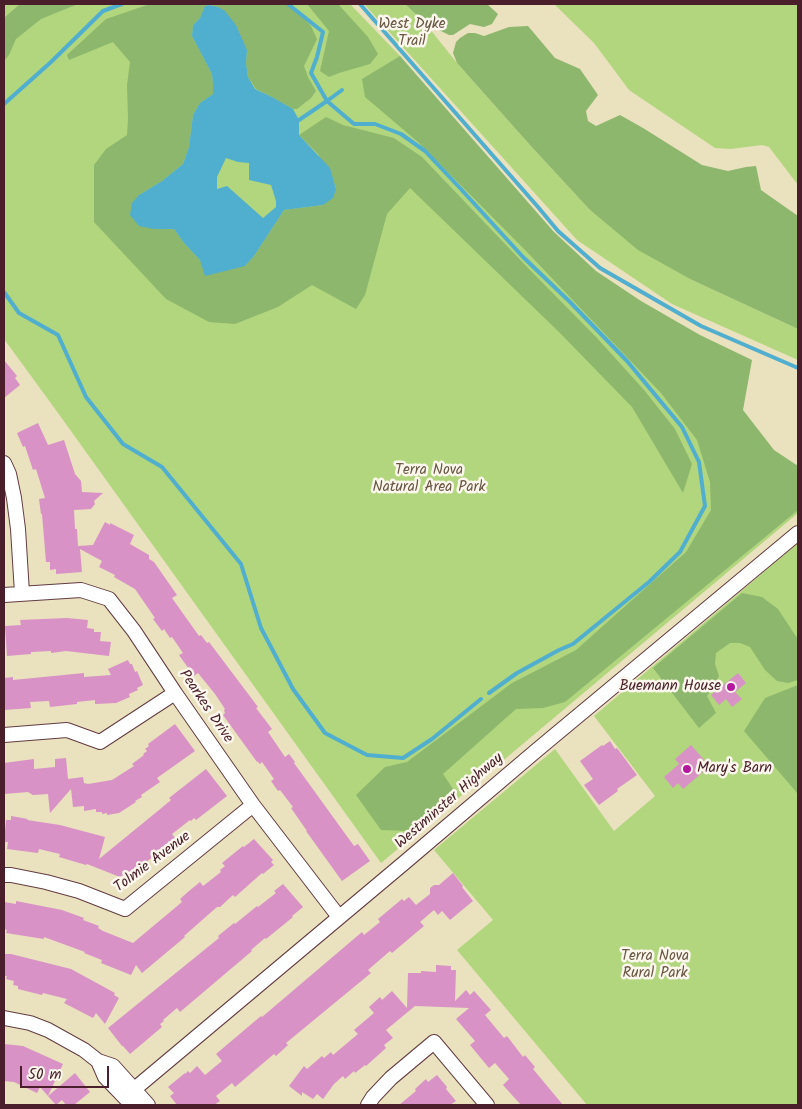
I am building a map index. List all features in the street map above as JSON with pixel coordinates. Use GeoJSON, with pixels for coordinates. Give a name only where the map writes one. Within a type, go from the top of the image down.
{"type":"FeatureCollection","features":[{"type":"Feature","properties":{"kind":"street"},"geometry":{"type":"LineString","coordinates":[[4,463],[14,498],[22,593]]}},
{"type":"Feature","properties":{"kind":"street","name":"Westminster Highway"},"geometry":{"type":"LineString","coordinates":[[130,1097],[529,756],[798,533]]}},
{"type":"Feature","properties":{"kind":"street","name":"Pearkes Drive"},"geometry":{"type":"LineString","coordinates":[[4,595],[81,590],[109,598],[134,631],[253,805],[340,917]]}},
{"type":"Feature","properties":{"kind":"street"},"geometry":{"type":"LineString","coordinates":[[4,735],[67,730],[100,742],[175,693]]}},
{"type":"Feature","properties":{"kind":"street","name":"Tolmie Avenue"},"geometry":{"type":"LineString","coordinates":[[4,875],[46,882],[79,891],[125,909],[253,805]]}},
{"type":"Feature","properties":{"kind":"street"},"geometry":{"type":"LineString","coordinates":[[4,1018],[30,1023],[48,1030],[84,1050],[98,1061],[105,1077],[130,1097],[148,1105]]}},
{"type":"Feature","properties":{"kind":"street"},"geometry":{"type":"LineString","coordinates":[[368,1105],[391,1078],[434,1042],[487,1105]]}},
{"type":"Feature","properties":{"kind":"green space","name":"Terra Nova Natural Area Park"},"geometry":{"type":"Polygon","coordinates":[[[4,4],[350,4],[400,56],[526,215],[798,501],[798,513],[381,863],[4,339],[4,4]]]}},
{"type":"Feature","properties":{"kind":"green space"},"geometry":{"type":"Polygon","coordinates":[[[20,4],[78,4],[41,19],[16,39],[9,55],[4,61],[4,18],[20,4]]]}},
{"type":"Feature","properties":{"kind":"green space"},"geometry":{"type":"Polygon","coordinates":[[[150,4],[290,4],[311,26],[317,39],[304,66],[316,91],[311,98],[297,109],[293,109],[256,89],[248,77],[247,50],[218,7],[206,6],[200,18],[193,25],[192,36],[212,74],[213,94],[200,103],[193,115],[189,147],[183,164],[162,181],[139,195],[154,229],[174,229],[200,260],[245,266],[254,256],[284,210],[323,205],[336,188],[318,154],[299,135],[326,117],[343,125],[394,138],[422,157],[597,338],[644,390],[675,429],[692,464],[683,493],[632,407],[559,332],[410,188],[387,214],[365,295],[356,309],[312,285],[278,307],[235,324],[209,322],[166,299],[94,222],[94,165],[106,149],[127,135],[127,85],[130,62],[113,42],[69,60],[67,55],[106,19],[150,4]]]}},
{"type":"Feature","properties":{"kind":"green space"},"geometry":{"type":"Polygon","coordinates":[[[307,4],[338,4],[368,37],[378,54],[370,64],[329,77],[320,71],[329,31],[307,4]]]}},
{"type":"Feature","properties":{"kind":"green space","name":"West Dyke Trail"},"geometry":{"type":"Polygon","coordinates":[[[364,4],[405,4],[425,23],[457,63],[589,209],[692,280],[798,329],[798,360],[672,304],[577,240],[364,4]]]}},
{"type":"Feature","properties":{"kind":"green space"},"geometry":{"type":"Polygon","coordinates":[[[405,4],[487,4],[498,14],[492,24],[484,27],[470,24],[453,35],[449,35],[425,23],[405,4]]]}},
{"type":"Feature","properties":{"kind":"green space"},"geometry":{"type":"Polygon","coordinates":[[[554,4],[798,4],[798,185],[769,147],[762,145],[731,149],[715,148],[629,90],[594,43],[554,4]]]}},
{"type":"Feature","properties":{"kind":"green space"},"geometry":{"type":"Polygon","coordinates":[[[528,26],[555,58],[580,69],[598,95],[586,111],[588,121],[596,126],[620,115],[702,165],[728,171],[756,166],[761,190],[798,216],[798,329],[692,280],[638,250],[589,209],[457,63],[453,53],[456,42],[468,33],[484,36],[509,27],[528,26]]]}},
{"type":"Feature","properties":{"kind":"green space"},"geometry":{"type":"Polygon","coordinates":[[[400,56],[554,232],[596,271],[641,301],[700,335],[752,360],[743,410],[774,450],[798,466],[798,510],[565,702],[543,708],[516,709],[443,774],[453,789],[410,831],[381,830],[356,795],[385,767],[407,762],[512,683],[576,650],[686,552],[711,510],[710,482],[697,440],[661,393],[529,254],[418,142],[365,97],[362,79],[400,56]]]}},
{"type":"Feature","properties":{"kind":"green space","name":"Terra Nova Rural Park"},"geometry":{"type":"Polygon","coordinates":[[[798,543],[798,1105],[587,1105],[457,950],[493,920],[434,850],[555,749],[614,831],[655,796],[594,716],[798,543]]]}},
{"type":"Feature","properties":{"kind":"green space"},"geometry":{"type":"Polygon","coordinates":[[[742,593],[762,597],[778,609],[797,638],[798,680],[788,683],[777,681],[765,670],[750,647],[740,643],[730,643],[716,653],[715,664],[719,676],[707,696],[716,713],[699,728],[653,668],[742,593]]]}},
{"type":"Feature","properties":{"kind":"green space"},"geometry":{"type":"Polygon","coordinates":[[[798,685],[798,794],[744,731],[765,698],[798,685]]]}},
{"type":"Feature","properties":{"kind":"water"},"geometry":{"type":"Polygon","coordinates":[[[205,6],[218,7],[225,11],[236,25],[247,50],[248,77],[255,89],[293,109],[299,120],[299,135],[330,168],[336,189],[333,198],[323,205],[284,210],[254,256],[245,266],[205,276],[200,260],[174,229],[154,229],[139,226],[130,215],[132,203],[139,195],[162,181],[183,164],[189,147],[193,115],[200,103],[213,94],[212,74],[192,36],[193,25],[200,18],[205,6]],[[226,158],[217,177],[217,189],[227,186],[263,218],[276,207],[271,185],[249,180],[249,163],[226,158]]]}},
{"type":"Feature","properties":{"kind":"building"},"geometry":{"type":"Polygon","coordinates":[[[4,360],[17,376],[15,378],[20,385],[4,398],[4,360]]]}},
{"type":"Feature","properties":{"kind":"building"},"geometry":{"type":"Polygon","coordinates":[[[38,423],[48,445],[64,440],[75,474],[81,481],[82,492],[103,493],[94,501],[95,504],[91,509],[74,510],[78,546],[93,545],[105,522],[134,535],[130,544],[149,555],[149,559],[154,562],[177,595],[172,598],[199,636],[201,635],[207,643],[209,642],[258,707],[256,708],[272,729],[268,732],[285,757],[289,754],[354,846],[358,844],[370,861],[342,881],[306,831],[291,808],[293,807],[271,781],[274,779],[262,762],[260,764],[257,762],[223,715],[225,709],[215,694],[198,673],[194,676],[179,655],[183,653],[172,637],[170,638],[164,629],[162,631],[153,619],[155,618],[135,589],[114,577],[115,575],[99,567],[102,561],[80,549],[82,572],[56,574],[56,569],[50,570],[50,562],[46,562],[39,499],[45,498],[36,469],[33,470],[25,446],[23,447],[17,433],[38,423]]]}},
{"type":"Feature","properties":{"kind":"building"},"geometry":{"type":"Polygon","coordinates":[[[67,618],[88,620],[87,628],[94,629],[94,632],[101,632],[100,641],[111,642],[109,656],[66,651],[51,653],[51,651],[7,656],[5,626],[21,625],[20,620],[67,618]]]}},
{"type":"Feature","properties":{"kind":"building"},"geometry":{"type":"Polygon","coordinates":[[[128,660],[135,672],[137,671],[143,685],[137,688],[138,690],[129,694],[130,697],[116,703],[95,704],[95,700],[50,707],[49,701],[30,702],[31,708],[4,710],[4,678],[13,677],[13,680],[84,673],[84,677],[111,675],[108,669],[128,660]]]}},
{"type":"Feature","properties":{"kind":"building","name":"Buemann House"},"geometry":{"type":"Polygon","coordinates":[[[738,673],[746,683],[735,692],[742,699],[732,707],[726,699],[719,705],[711,695],[738,673]]]}},
{"type":"Feature","properties":{"kind":"building"},"geometry":{"type":"Polygon","coordinates":[[[175,724],[195,751],[157,778],[160,782],[119,813],[107,815],[107,813],[96,812],[96,809],[84,811],[84,806],[73,807],[71,789],[50,813],[48,794],[33,795],[28,792],[4,794],[4,763],[34,759],[34,769],[55,767],[55,759],[66,758],[68,779],[83,777],[84,783],[88,784],[112,780],[134,766],[132,764],[147,751],[145,749],[149,746],[148,744],[175,724]]]}},
{"type":"Feature","properties":{"kind":"building"},"geometry":{"type":"Polygon","coordinates":[[[610,741],[637,775],[599,805],[584,785],[593,779],[580,761],[610,741]]]}},
{"type":"Feature","properties":{"kind":"building","name":"Mary's Barn"},"geometry":{"type":"Polygon","coordinates":[[[691,745],[705,761],[699,766],[703,772],[683,789],[678,783],[673,788],[664,777],[679,764],[675,759],[691,745]]]}},
{"type":"Feature","properties":{"kind":"building"},"geometry":{"type":"Polygon","coordinates":[[[206,769],[227,796],[196,820],[194,818],[190,820],[172,834],[175,838],[131,875],[128,871],[120,877],[87,864],[59,857],[60,854],[39,849],[38,853],[7,849],[8,842],[4,842],[6,820],[11,820],[11,816],[28,819],[105,837],[99,859],[171,800],[169,798],[206,769]]]}},
{"type":"Feature","properties":{"kind":"building"},"geometry":{"type":"Polygon","coordinates":[[[254,839],[273,860],[271,862],[274,865],[235,897],[233,895],[220,907],[217,907],[142,973],[136,965],[131,975],[101,963],[102,960],[85,952],[44,937],[44,939],[6,933],[7,930],[4,929],[4,902],[16,904],[16,901],[62,910],[84,918],[83,920],[99,926],[98,928],[103,931],[133,943],[182,902],[180,899],[200,882],[203,886],[221,872],[220,870],[225,866],[222,863],[254,839]]]}},
{"type":"Feature","properties":{"kind":"building"},"geometry":{"type":"Polygon","coordinates":[[[453,873],[473,901],[450,920],[442,911],[438,915],[434,910],[420,922],[424,926],[368,970],[371,973],[286,1043],[288,1045],[276,1056],[274,1054],[235,1087],[232,1083],[216,1096],[220,1101],[214,1105],[177,1105],[170,1096],[174,1093],[168,1087],[188,1071],[190,1073],[197,1066],[205,1075],[222,1061],[216,1054],[362,932],[364,935],[380,922],[378,919],[402,899],[404,901],[409,897],[416,905],[430,894],[430,888],[434,885],[439,885],[453,873]]]}},
{"type":"Feature","properties":{"kind":"building"},"geometry":{"type":"Polygon","coordinates":[[[283,884],[303,907],[180,1012],[177,1008],[163,1020],[160,1024],[162,1027],[130,1054],[108,1028],[219,938],[218,936],[234,923],[276,893],[274,891],[283,884]]]}},
{"type":"Feature","properties":{"kind":"building"},"geometry":{"type":"Polygon","coordinates":[[[4,954],[11,954],[71,969],[115,993],[114,995],[119,998],[105,1024],[96,1013],[93,1018],[64,1003],[67,999],[18,989],[18,986],[13,985],[14,981],[6,979],[7,976],[4,976],[4,954]]]}},
{"type":"Feature","properties":{"kind":"building"},"geometry":{"type":"Polygon","coordinates":[[[436,965],[451,966],[451,970],[456,970],[455,1001],[466,990],[470,995],[474,991],[491,1010],[485,1015],[504,1038],[507,1036],[523,1057],[525,1055],[535,1067],[533,1069],[563,1105],[521,1105],[503,1085],[509,1079],[495,1063],[489,1068],[470,1045],[475,1041],[456,1019],[469,1008],[415,1006],[386,1030],[393,1038],[384,1045],[386,1048],[366,1066],[355,1073],[354,1071],[345,1079],[343,1076],[334,1084],[323,1099],[317,1094],[313,1099],[302,1092],[302,1096],[289,1086],[304,1066],[307,1069],[322,1056],[324,1058],[331,1052],[333,1055],[358,1034],[354,1030],[374,1013],[369,1007],[380,997],[382,1000],[392,991],[407,1008],[408,973],[421,973],[421,971],[436,972],[436,965]]]}},
{"type":"Feature","properties":{"kind":"building"},"geometry":{"type":"Polygon","coordinates":[[[4,1044],[23,1046],[63,1064],[48,1096],[40,1087],[37,1093],[14,1082],[4,1081],[4,1044]]]}},
{"type":"Feature","properties":{"kind":"building"},"geometry":{"type":"Polygon","coordinates":[[[75,1073],[90,1092],[74,1105],[66,1105],[62,1100],[56,1105],[48,1096],[75,1073]]]}},
{"type":"Feature","properties":{"kind":"building"},"geometry":{"type":"Polygon","coordinates":[[[437,1075],[456,1101],[450,1105],[399,1105],[416,1091],[415,1089],[426,1079],[428,1082],[437,1075]]]}},
{"type":"Feature","properties":{"kind":"waterway"},"geometry":{"type":"LineString","coordinates":[[4,104],[51,62],[103,11],[122,4]]}},
{"type":"Feature","properties":{"kind":"waterway"},"geometry":{"type":"LineString","coordinates":[[288,4],[323,32],[311,73],[327,101],[354,124],[375,124],[401,134],[425,151],[523,257],[627,361],[682,427],[699,462],[705,506],[680,552],[649,582],[573,644],[517,673],[489,693]]}},
{"type":"Feature","properties":{"kind":"waterway"},"geometry":{"type":"LineString","coordinates":[[360,4],[558,231],[600,268],[701,326],[798,368]]}},
{"type":"Feature","properties":{"kind":"waterway"},"geometry":{"type":"LineString","coordinates":[[299,120],[342,90]]}},
{"type":"Feature","properties":{"kind":"waterway"},"geometry":{"type":"LineString","coordinates":[[4,292],[19,313],[58,335],[86,397],[123,444],[162,467],[241,564],[261,628],[293,689],[325,733],[367,755],[403,758],[432,739],[481,699]]}},
{"type":"Feature","properties":{"kind":"place","name":"Buemann House"},"geometry":{"type":"Point","coordinates":[731,687]}},
{"type":"Feature","properties":{"kind":"place","name":"Mary's Barn"},"geometry":{"type":"Point","coordinates":[687,769]}}]}
